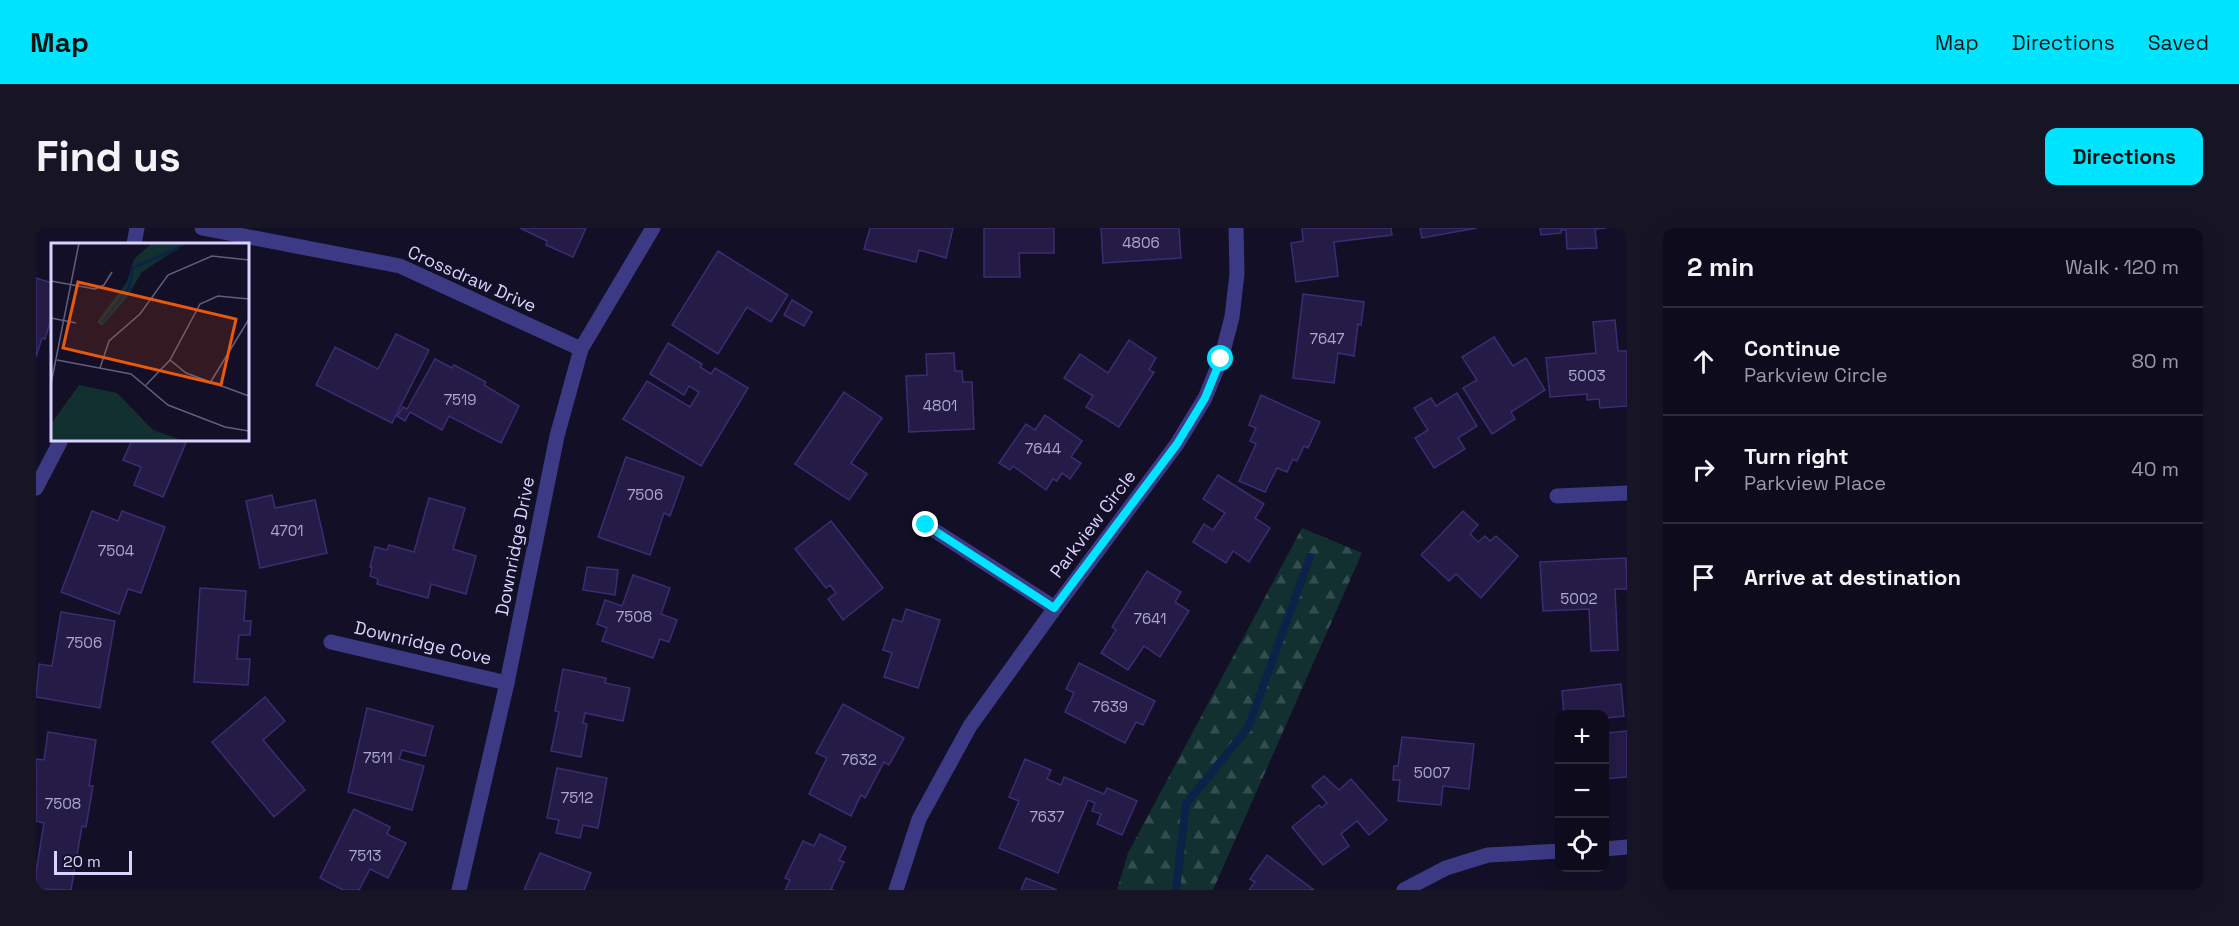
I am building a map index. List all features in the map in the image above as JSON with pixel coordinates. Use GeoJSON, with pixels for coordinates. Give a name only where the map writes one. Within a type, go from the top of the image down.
{"type":"FeatureCollection","features":[{"type":"Feature","properties":{"kind":"street"},"geometry":{"type":"LineString","coordinates":[[134,243],[137,228]]}},
{"type":"Feature","properties":{"kind":"street","name":"Crossdraw Drive"},"geometry":{"type":"LineString","coordinates":[[202,228],[400,266],[581,349]]}},
{"type":"Feature","properties":{"kind":"street","name":"Downridge Drive"},"geometry":{"type":"LineString","coordinates":[[459,890],[507,683],[557,436],[581,349],[653,228]]}},
{"type":"Feature","properties":{"kind":"street","name":"Parkview Circle"},"geometry":{"type":"LineString","coordinates":[[896,890],[919,819],[970,726],[1054,608],[1177,444],[1205,398],[1221,359],[1232,316],[1237,274],[1236,228]]}},
{"type":"Feature","properties":{"kind":"street"},"geometry":{"type":"LineString","coordinates":[[36,488],[60,441]]}},
{"type":"Feature","properties":{"kind":"street"},"geometry":{"type":"LineString","coordinates":[[1557,496],[1627,493]]}},
{"type":"Feature","properties":{"kind":"street"},"geometry":{"type":"LineString","coordinates":[[926,525],[1054,608]]}},
{"type":"Feature","properties":{"kind":"street","name":"Downridge Cove"},"geometry":{"type":"LineString","coordinates":[[331,642],[507,683]]}},
{"type":"Feature","properties":{"kind":"street"},"geometry":{"type":"LineString","coordinates":[[1609,849],[1627,847]]}},
{"type":"Feature","properties":{"kind":"street"},"geometry":{"type":"LineString","coordinates":[[1404,890],[1446,868],[1488,855],[1555,851]]}},
{"type":"Feature","properties":{"kind":"green space"},"geometry":{"type":"Polygon","coordinates":[[[1302,528],[1362,553],[1213,890],[1117,890],[1128,853],[1302,528]]]}},
{"type":"Feature","properties":{"kind":"building"},"geometry":{"type":"Polygon","coordinates":[[[520,228],[586,228],[573,257],[546,245],[547,241],[520,228]]]}},
{"type":"Feature","properties":{"kind":"building"},"geometry":{"type":"Polygon","coordinates":[[[870,228],[953,228],[946,258],[919,250],[916,262],[864,249],[870,228]]]}},
{"type":"Feature","properties":{"kind":"building"},"geometry":{"type":"Polygon","coordinates":[[[984,228],[1054,228],[1054,253],[1019,253],[1020,277],[984,277],[984,228]]]}},
{"type":"Feature","properties":{"kind":"building"},"geometry":{"type":"Polygon","coordinates":[[[1101,228],[1179,228],[1181,258],[1103,263],[1101,228]]]}},
{"type":"Feature","properties":{"kind":"building"},"geometry":{"type":"Polygon","coordinates":[[[1302,228],[1391,228],[1392,235],[1334,242],[1338,276],[1296,282],[1291,243],[1303,241],[1302,228]]]}},
{"type":"Feature","properties":{"kind":"building"},"geometry":{"type":"Polygon","coordinates":[[[1420,228],[1477,228],[1422,238],[1420,228]]]}},
{"type":"Feature","properties":{"kind":"building"},"geometry":{"type":"Polygon","coordinates":[[[1540,228],[1606,228],[1595,229],[1597,248],[1567,249],[1566,230],[1561,230],[1561,233],[1541,235],[1540,228]]]}},
{"type":"Feature","properties":{"kind":"building"},"geometry":{"type":"Polygon","coordinates":[[[718,251],[788,295],[771,322],[747,307],[718,354],[672,325],[718,251]]]}},
{"type":"Feature","properties":{"kind":"building"},"geometry":{"type":"Polygon","coordinates":[[[36,278],[51,283],[51,319],[36,357],[36,278]]]}},
{"type":"Feature","properties":{"kind":"building"},"geometry":{"type":"Polygon","coordinates":[[[1303,294],[1364,302],[1361,325],[1358,324],[1354,356],[1338,353],[1334,383],[1293,378],[1303,294]]]}},
{"type":"Feature","properties":{"kind":"building"},"geometry":{"type":"Polygon","coordinates":[[[792,300],[812,312],[804,326],[784,315],[792,300]]]}},
{"type":"Feature","properties":{"kind":"building"},"geometry":{"type":"Polygon","coordinates":[[[1615,320],[1618,351],[1627,351],[1627,406],[1600,408],[1599,399],[1587,400],[1587,394],[1550,397],[1546,358],[1596,353],[1593,322],[1615,320]]]}},
{"type":"Feature","properties":{"kind":"building"},"geometry":{"type":"Polygon","coordinates":[[[396,334],[429,350],[392,423],[316,385],[335,347],[378,369],[396,334]]]}},
{"type":"Feature","properties":{"kind":"building"},"geometry":{"type":"Polygon","coordinates":[[[1494,337],[1513,366],[1526,358],[1545,390],[1511,412],[1515,419],[1492,434],[1463,388],[1477,380],[1462,357],[1494,337]]]}},
{"type":"Feature","properties":{"kind":"building"},"geometry":{"type":"Polygon","coordinates":[[[1129,340],[1156,358],[1149,370],[1154,372],[1119,427],[1086,407],[1093,396],[1064,378],[1080,354],[1108,373],[1129,340]]]}},
{"type":"Feature","properties":{"kind":"building"},"geometry":{"type":"Polygon","coordinates":[[[668,343],[702,364],[700,367],[711,374],[715,368],[748,388],[701,466],[623,419],[647,381],[690,407],[699,392],[689,386],[684,395],[650,374],[668,343]]]}},
{"type":"Feature","properties":{"kind":"building"},"geometry":{"type":"Polygon","coordinates":[[[954,353],[955,371],[962,371],[963,382],[972,382],[974,429],[909,432],[906,376],[927,375],[926,354],[954,353]]]}},
{"type":"Feature","properties":{"kind":"building"},"geometry":{"type":"Polygon","coordinates":[[[435,359],[452,368],[454,365],[486,382],[484,385],[519,406],[501,443],[449,416],[442,430],[410,412],[405,421],[397,416],[403,407],[407,409],[435,359]]]}},
{"type":"Feature","properties":{"kind":"building"},"geometry":{"type":"Polygon","coordinates":[[[844,392],[882,418],[851,463],[867,474],[849,500],[795,464],[844,392]]]}},
{"type":"Feature","properties":{"kind":"building"},"geometry":{"type":"Polygon","coordinates":[[[1457,393],[1477,426],[1458,438],[1465,449],[1434,468],[1415,438],[1428,430],[1414,408],[1431,398],[1436,406],[1457,393]]]}},
{"type":"Feature","properties":{"kind":"building"},"geometry":{"type":"Polygon","coordinates":[[[1261,395],[1320,422],[1308,448],[1304,446],[1297,461],[1293,459],[1287,472],[1277,468],[1265,492],[1239,481],[1256,444],[1250,441],[1256,428],[1249,425],[1261,395]]]}},
{"type":"Feature","properties":{"kind":"building"},"geometry":{"type":"Polygon","coordinates":[[[1045,415],[1082,441],[1071,457],[1081,463],[1070,479],[1062,473],[1057,481],[1053,479],[1046,490],[1013,466],[1010,470],[999,463],[1026,424],[1035,430],[1045,415]]]}},
{"type":"Feature","properties":{"kind":"building"},"geometry":{"type":"Polygon","coordinates":[[[132,441],[187,441],[163,497],[134,485],[141,467],[123,460],[132,441]]]}},
{"type":"Feature","properties":{"kind":"building"},"geometry":{"type":"Polygon","coordinates":[[[626,457],[684,477],[670,516],[664,513],[650,555],[598,537],[626,457]]]}},
{"type":"Feature","properties":{"kind":"building"},"geometry":{"type":"Polygon","coordinates":[[[1218,475],[1264,504],[1255,518],[1270,528],[1249,562],[1233,551],[1226,563],[1193,542],[1204,524],[1213,530],[1225,513],[1203,499],[1218,475]]]}},
{"type":"Feature","properties":{"kind":"building"},"geometry":{"type":"Polygon","coordinates":[[[272,495],[275,508],[315,500],[327,553],[260,568],[246,501],[272,495]]]}},
{"type":"Feature","properties":{"kind":"building"},"geometry":{"type":"Polygon","coordinates":[[[429,498],[465,508],[453,549],[476,556],[466,594],[431,584],[428,598],[377,584],[378,579],[370,576],[375,547],[387,550],[389,545],[414,552],[429,498]]]}},
{"type":"Feature","properties":{"kind":"building"},"geometry":{"type":"Polygon","coordinates":[[[92,511],[118,521],[122,511],[165,527],[141,593],[128,589],[119,614],[61,592],[92,511]]]}},
{"type":"Feature","properties":{"kind":"building"},"geometry":{"type":"Polygon","coordinates":[[[1463,511],[1478,525],[1470,534],[1478,542],[1485,536],[1490,541],[1496,536],[1518,556],[1481,598],[1456,574],[1449,581],[1421,555],[1463,511]]]}},
{"type":"Feature","properties":{"kind":"building"},"geometry":{"type":"Polygon","coordinates":[[[831,521],[883,588],[843,620],[828,599],[836,593],[830,585],[826,588],[795,549],[831,521]]]}},
{"type":"Feature","properties":{"kind":"building"},"geometry":{"type":"Polygon","coordinates":[[[1626,558],[1627,589],[1615,589],[1618,650],[1591,651],[1589,609],[1543,611],[1540,562],[1626,558]]]}},
{"type":"Feature","properties":{"kind":"building"},"geometry":{"type":"Polygon","coordinates":[[[587,567],[618,570],[615,595],[583,590],[587,567]]]}},
{"type":"Feature","properties":{"kind":"building"},"geometry":{"type":"Polygon","coordinates":[[[1147,571],[1181,592],[1175,602],[1189,611],[1160,657],[1144,646],[1128,670],[1101,653],[1116,630],[1112,627],[1147,571]]]}},
{"type":"Feature","properties":{"kind":"building"},"geometry":{"type":"Polygon","coordinates":[[[633,575],[670,588],[661,614],[677,620],[669,642],[660,639],[653,658],[602,641],[607,628],[597,624],[605,600],[622,606],[633,575]]]}},
{"type":"Feature","properties":{"kind":"building"},"geometry":{"type":"Polygon","coordinates":[[[200,588],[246,591],[244,621],[251,621],[250,635],[239,635],[237,659],[250,659],[248,685],[194,682],[200,588]]]}},
{"type":"Feature","properties":{"kind":"building"},"geometry":{"type":"Polygon","coordinates":[[[906,609],[940,620],[918,688],[884,677],[892,653],[883,650],[893,619],[902,622],[906,609]]]}},
{"type":"Feature","properties":{"kind":"building"},"geometry":{"type":"Polygon","coordinates":[[[61,612],[115,621],[100,708],[36,697],[39,664],[52,666],[61,612]]]}},
{"type":"Feature","properties":{"kind":"building"},"geometry":{"type":"Polygon","coordinates":[[[1079,663],[1155,701],[1143,725],[1136,722],[1125,743],[1065,712],[1074,693],[1066,689],[1079,663]]]}},
{"type":"Feature","properties":{"kind":"building"},"geometry":{"type":"Polygon","coordinates":[[[563,669],[606,678],[605,683],[630,688],[623,721],[585,713],[583,723],[587,724],[581,757],[551,751],[559,712],[555,711],[563,669]]]}},
{"type":"Feature","properties":{"kind":"building"},"geometry":{"type":"Polygon","coordinates":[[[1621,684],[1624,716],[1609,718],[1609,710],[1564,710],[1562,691],[1621,684]]]}},
{"type":"Feature","properties":{"kind":"building"},"geometry":{"type":"Polygon","coordinates":[[[265,697],[285,721],[263,740],[305,790],[274,817],[212,742],[265,697]]]}},
{"type":"Feature","properties":{"kind":"building"},"geometry":{"type":"Polygon","coordinates":[[[843,704],[904,738],[889,765],[884,762],[865,798],[861,795],[851,816],[809,794],[827,758],[816,753],[843,704]]]}},
{"type":"Feature","properties":{"kind":"building"},"geometry":{"type":"Polygon","coordinates":[[[367,708],[433,726],[425,756],[402,750],[399,759],[424,766],[412,810],[348,792],[367,708]]]}},
{"type":"Feature","properties":{"kind":"building"},"geometry":{"type":"Polygon","coordinates":[[[1627,731],[1627,777],[1609,779],[1609,733],[1627,731]]]}},
{"type":"Feature","properties":{"kind":"building"},"geometry":{"type":"Polygon","coordinates":[[[48,732],[96,740],[89,786],[93,786],[86,827],[82,826],[71,890],[36,889],[36,872],[44,823],[36,821],[36,759],[44,760],[48,732]]]}},
{"type":"Feature","properties":{"kind":"building"},"geometry":{"type":"Polygon","coordinates":[[[1402,737],[1474,744],[1469,789],[1443,786],[1441,805],[1398,801],[1400,780],[1393,780],[1394,766],[1398,766],[1402,737]]]}},
{"type":"Feature","properties":{"kind":"building"},"geometry":{"type":"Polygon","coordinates":[[[1025,759],[1051,770],[1047,779],[1061,785],[1064,777],[1104,794],[1107,788],[1137,801],[1122,835],[1097,824],[1101,814],[1092,811],[1095,803],[1088,800],[1058,873],[999,848],[1019,801],[1009,797],[1025,759]]]}},
{"type":"Feature","properties":{"kind":"building"},"geometry":{"type":"Polygon","coordinates":[[[557,768],[607,778],[598,828],[583,825],[580,838],[556,833],[559,820],[547,818],[557,768]]]}},
{"type":"Feature","properties":{"kind":"building"},"geometry":{"type":"Polygon","coordinates":[[[1324,776],[1339,790],[1351,779],[1387,820],[1369,835],[1357,821],[1341,834],[1349,846],[1323,865],[1292,827],[1319,805],[1322,808],[1327,803],[1312,786],[1324,776]]]}},
{"type":"Feature","properties":{"kind":"building"},"geometry":{"type":"Polygon","coordinates":[[[354,809],[390,827],[387,834],[406,843],[388,878],[370,869],[359,890],[343,890],[320,878],[354,809]]]}},
{"type":"Feature","properties":{"kind":"building"},"geometry":{"type":"Polygon","coordinates":[[[820,834],[846,847],[839,860],[844,862],[831,889],[834,890],[785,890],[790,880],[785,878],[803,841],[814,846],[820,834]]]}},
{"type":"Feature","properties":{"kind":"building"},"geometry":{"type":"Polygon","coordinates":[[[540,853],[591,873],[584,890],[524,890],[540,853]]]}},
{"type":"Feature","properties":{"kind":"building"},"geometry":{"type":"Polygon","coordinates":[[[1267,855],[1314,890],[1249,890],[1255,882],[1250,879],[1267,855]]]}},
{"type":"Feature","properties":{"kind":"building"},"geometry":{"type":"Polygon","coordinates":[[[1026,878],[1057,890],[1021,890],[1026,878]]]}},
{"type":"Feature","properties":{"kind":"waterway"},"geometry":{"type":"LineString","coordinates":[[1176,890],[1186,804],[1248,728],[1310,557]]}},
{"type":"Feature","properties":{"kind":"route"},"geometry":{"type":"LineString","coordinates":[[926,525],[1054,608],[1177,444],[1205,398],[1221,359]]}}]}
